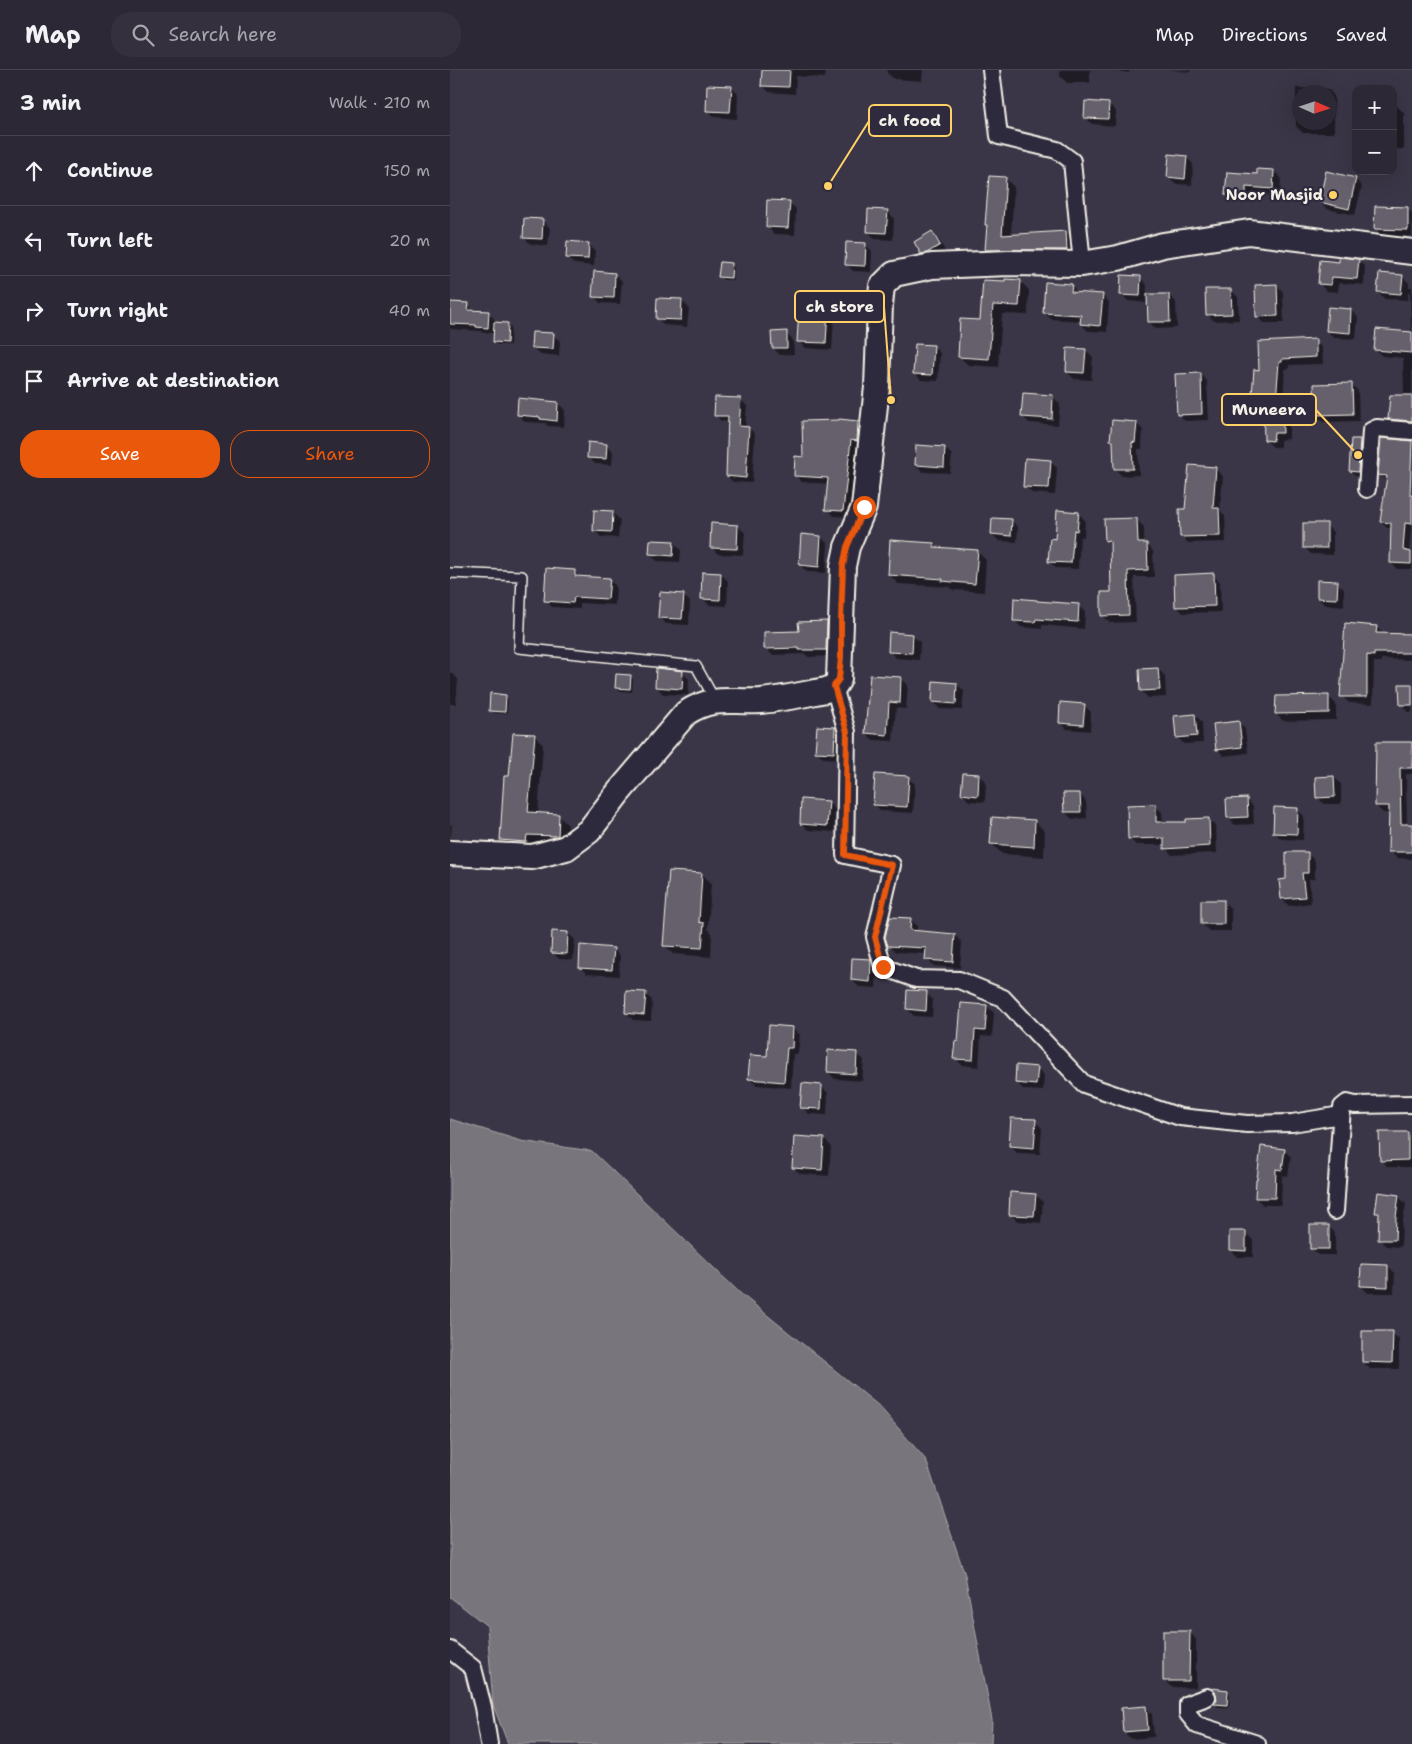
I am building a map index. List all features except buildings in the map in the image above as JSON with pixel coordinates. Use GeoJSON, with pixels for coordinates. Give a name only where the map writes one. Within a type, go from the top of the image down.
{"type":"FeatureCollection","features":[{"type":"Feature","properties":{"kind":"main road"},"geometry":{"type":"LineString","coordinates":[[450,853],[532,857],[566,848],[589,831],[618,793],[686,713],[698,705],[715,700],[761,701],[807,694],[826,690],[834,686],[839,679],[841,657],[843,566],[850,539],[864,507],[869,469],[877,387],[882,286],[894,274],[932,266],[1009,263],[1082,264],[1118,258],[1163,245],[1249,232],[1412,252]]}},
{"type":"Feature","properties":{"kind":"street"},"geometry":{"type":"LineString","coordinates":[[991,70],[999,136],[1056,150],[1072,161],[1082,264]]}},
{"type":"Feature","properties":{"kind":"street"},"geometry":{"type":"LineString","coordinates":[[1367,489],[1371,430],[1377,428],[1412,431]]}},
{"type":"Feature","properties":{"kind":"street"},"geometry":{"type":"LineString","coordinates":[[834,686],[847,732],[845,855],[892,865],[875,937],[883,967],[916,979],[959,980],[1003,998],[1084,1084],[1180,1117],[1246,1124],[1292,1123],[1341,1115]]}},
{"type":"Feature","properties":{"kind":"street"},"geometry":{"type":"LineString","coordinates":[[1335,1211],[1342,1107],[1347,1103],[1354,1105],[1412,1104]]}},
{"type":"Feature","properties":{"kind":"street"},"geometry":{"type":"LineString","coordinates":[[450,1650],[473,1668],[483,1707],[489,1744]]}},
{"type":"Feature","properties":{"kind":"street"},"geometry":{"type":"LineString","coordinates":[[1207,1696],[1188,1704],[1188,1714],[1196,1725],[1257,1744]]}},
{"type":"Feature","properties":{"kind":"lane"},"geometry":{"type":"LineString","coordinates":[[450,572],[522,576],[519,648],[696,666],[715,700]]}},
{"type":"Feature","properties":{"kind":"shaded area"},"geometry":{"type":"Polygon","coordinates":[[[450,1119],[521,1141],[592,1151],[740,1293],[879,1406],[926,1460],[965,1575],[992,1720],[991,1744],[508,1744],[493,1705],[487,1626],[450,1597],[450,1119]]]}},
{"type":"Feature","properties":{"kind":"place","name":"ch food"},"geometry":{"type":"Point","coordinates":[828,186]}},
{"type":"Feature","properties":{"kind":"place","name":"Noor Masjid"},"geometry":{"type":"Point","coordinates":[1333,195]}},
{"type":"Feature","properties":{"kind":"place","name":"ch store"},"geometry":{"type":"Point","coordinates":[891,400]}},
{"type":"Feature","properties":{"kind":"place","name":"Muneera"},"geometry":{"type":"Point","coordinates":[1358,455]}},
{"type":"Feature","properties":{"kind":"route"},"geometry":{"type":"LineString","coordinates":[[864,507],[855,524],[843,566],[841,657],[839,679],[834,686],[847,732],[845,855],[892,865],[875,937],[883,967]]}}]}
